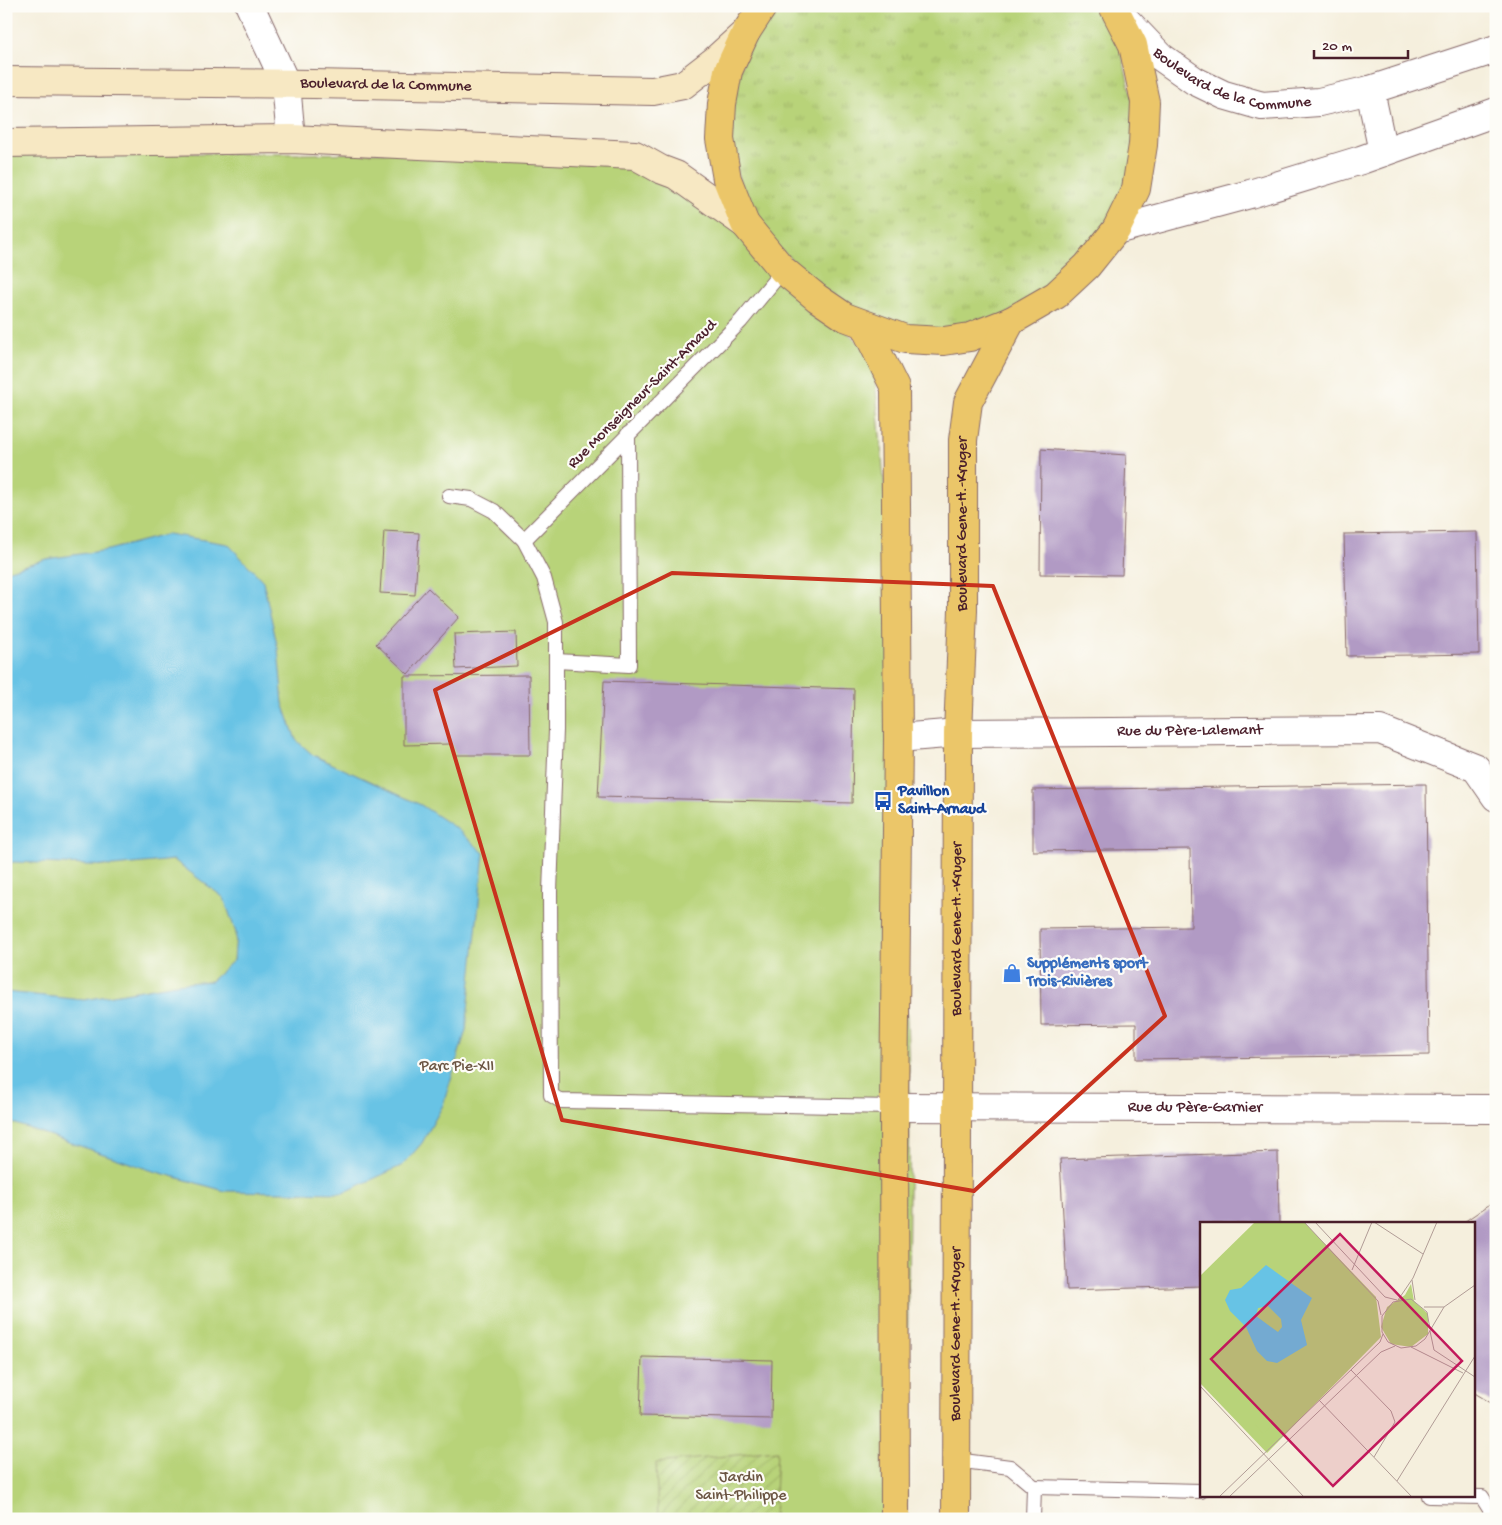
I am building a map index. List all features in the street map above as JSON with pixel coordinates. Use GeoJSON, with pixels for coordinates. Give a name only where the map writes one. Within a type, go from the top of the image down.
{"type":"FeatureCollection","features":[{"type":"Feature","properties":{"kind":"main road"},"geometry":{"type":"LineString","coordinates":[[745,224],[727,179],[720,139],[722,104],[728,70],[744,19],[763,6]]}},
{"type":"Feature","properties":{"kind":"main road"},"geometry":{"type":"LineString","coordinates":[[6,143],[291,139],[635,155],[660,169],[676,175],[745,224],[783,270],[817,298],[845,316],[864,325],[905,339],[944,341],[970,337],[1011,321],[1056,295],[1087,266],[1116,230],[1136,189],[1143,144],[1145,102],[1132,45],[1113,6]]}},
{"type":"Feature","properties":{"kind":"main road","name":"Boulevard de la Commune"},"geometry":{"type":"LineString","coordinates":[[6,81],[653,91],[683,85],[714,61],[744,19]]}},
{"type":"Feature","properties":{"kind":"main road","name":"Boulevard Gene-H.-Kruger"},"geometry":{"type":"LineString","coordinates":[[956,1519],[958,733],[962,610],[963,440],[968,402],[1011,321]]}},
{"type":"Feature","properties":{"kind":"main road"},"geometry":{"type":"LineString","coordinates":[[864,325],[895,388],[898,738],[894,1107],[895,1519]]}},
{"type":"Feature","properties":{"kind":"street"},"geometry":{"type":"LineString","coordinates":[[250,6],[286,84],[291,139]]}},
{"type":"Feature","properties":{"kind":"street","name":"Boulevard de la Commune"},"geometry":{"type":"LineString","coordinates":[[1113,6],[1161,57],[1195,81],[1224,95],[1262,106],[1319,102],[1370,90],[1496,49]]}},
{"type":"Feature","properties":{"kind":"street"},"geometry":{"type":"LineString","coordinates":[[1370,90],[1383,152]]}},
{"type":"Feature","properties":{"kind":"street"},"geometry":{"type":"LineString","coordinates":[[1116,230],[1250,194],[1383,152],[1496,112]]}},
{"type":"Feature","properties":{"kind":"street","name":"Rue du Père-Lalemant"},"geometry":{"type":"LineString","coordinates":[[898,738],[958,733],[1380,730],[1476,768],[1496,797]]}},
{"type":"Feature","properties":{"kind":"street","name":"Rue du Père-Garnier"},"geometry":{"type":"LineString","coordinates":[[894,1107],[1496,1108]]}},
{"type":"Feature","properties":{"kind":"lane","name":"Rue Monseigneur-Saint-Arnaud"},"geometry":{"type":"LineString","coordinates":[[524,540],[741,321],[783,270]]}},
{"type":"Feature","properties":{"kind":"lane"},"geometry":{"type":"LineString","coordinates":[[556,661],[629,665],[628,434]]}},
{"type":"Feature","properties":{"kind":"lane"},"geometry":{"type":"LineString","coordinates":[[449,496],[471,499],[494,511],[524,540],[544,578],[556,622],[556,730],[550,892],[551,1094],[561,1101],[894,1107]]}},
{"type":"Feature","properties":{"kind":"lane"},"geometry":{"type":"LineString","coordinates":[[956,1460],[1010,1467],[1034,1487],[1200,1491]]}},
{"type":"Feature","properties":{"kind":"lane"},"geometry":{"type":"LineString","coordinates":[[1033,1519],[1034,1487]]}},
{"type":"Feature","properties":{"kind":"lane"},"geometry":{"type":"LineString","coordinates":[[1474,1498],[1482,1498],[1496,1519]]}},
{"type":"Feature","properties":{"kind":"highlighted area"},"geometry":{"type":"Polygon","coordinates":[[[672,573],[993,586],[1165,1016],[974,1191],[562,1120],[435,690],[672,573]]]}},
{"type":"Feature","properties":{"kind":"green space"},"geometry":{"type":"Polygon","coordinates":[[[764,6],[1111,6],[1142,144],[1086,266],[971,335],[856,320],[748,219],[724,113],[764,6]]]}},
{"type":"Feature","properties":{"kind":"green space","name":"Parc Pie-XII"},"geometry":{"type":"Polygon","coordinates":[[[598,149],[679,188],[720,216],[873,356],[888,525],[910,1097],[906,1519],[6,1519],[6,152],[304,154],[598,149]]]}},
{"type":"Feature","properties":{"kind":"green space","name":"Jardin Saint-Philippe"},"geometry":{"type":"Polygon","coordinates":[[[777,1451],[774,1519],[658,1519],[656,1463],[777,1451]]]}},
{"type":"Feature","properties":{"kind":"water"},"geometry":{"type":"Polygon","coordinates":[[[168,534],[228,544],[263,581],[278,649],[283,703],[296,740],[313,755],[421,805],[457,829],[484,853],[466,1030],[443,1105],[422,1143],[403,1165],[343,1193],[225,1191],[150,1170],[16,1124],[6,1123],[6,992],[84,1000],[176,984],[211,981],[234,960],[236,933],[224,898],[174,860],[113,866],[13,862],[6,865],[6,571],[46,559],[108,550],[168,534]]]}},
{"type":"Feature","properties":{"kind":"building"},"geometry":{"type":"Polygon","coordinates":[[[1041,449],[1126,455],[1122,575],[1040,574],[1041,449]]]}},
{"type":"Feature","properties":{"kind":"building"},"geometry":{"type":"Polygon","coordinates":[[[384,531],[419,533],[415,595],[380,593],[384,531]]]}},
{"type":"Feature","properties":{"kind":"building"},"geometry":{"type":"Polygon","coordinates":[[[1477,532],[1479,654],[1347,656],[1344,534],[1477,532]]]}},
{"type":"Feature","properties":{"kind":"building"},"geometry":{"type":"Polygon","coordinates":[[[428,588],[459,617],[408,674],[376,644],[428,588]]]}},
{"type":"Feature","properties":{"kind":"building"},"geometry":{"type":"Polygon","coordinates":[[[516,632],[517,666],[456,669],[454,634],[516,632]]]}},
{"type":"Feature","properties":{"kind":"building"},"geometry":{"type":"Polygon","coordinates":[[[529,675],[530,755],[456,755],[451,744],[404,745],[404,676],[529,675]]]}},
{"type":"Feature","properties":{"kind":"building"},"geometry":{"type":"Polygon","coordinates":[[[604,681],[854,689],[852,803],[598,797],[604,681]]]}},
{"type":"Feature","properties":{"kind":"building"},"geometry":{"type":"Polygon","coordinates":[[[1426,784],[1429,1055],[1136,1059],[1136,1024],[1041,1025],[1040,929],[1191,927],[1190,849],[1033,851],[1033,790],[1426,784]]]}},
{"type":"Feature","properties":{"kind":"building"},"geometry":{"type":"Polygon","coordinates":[[[1278,1152],[1279,1222],[1200,1222],[1200,1286],[1067,1290],[1060,1159],[1278,1152]]]}},
{"type":"Feature","properties":{"kind":"building"},"geometry":{"type":"Polygon","coordinates":[[[1496,1200],[1496,1406],[1474,1393],[1474,1222],[1464,1222],[1496,1200]]]}},
{"type":"Feature","properties":{"kind":"building"},"geometry":{"type":"Polygon","coordinates":[[[642,1357],[772,1360],[771,1419],[640,1416],[642,1357]]]}},
{"type":"Feature","properties":{"kind":"place","name":"Pavillon Saint-Arnaud"},"geometry":{"type":"Point","coordinates":[883,801]}},
{"type":"Feature","properties":{"kind":"place","name":"Suppléments sport Trois-Rivières"},"geometry":{"type":"Point","coordinates":[1012,973]}}]}
